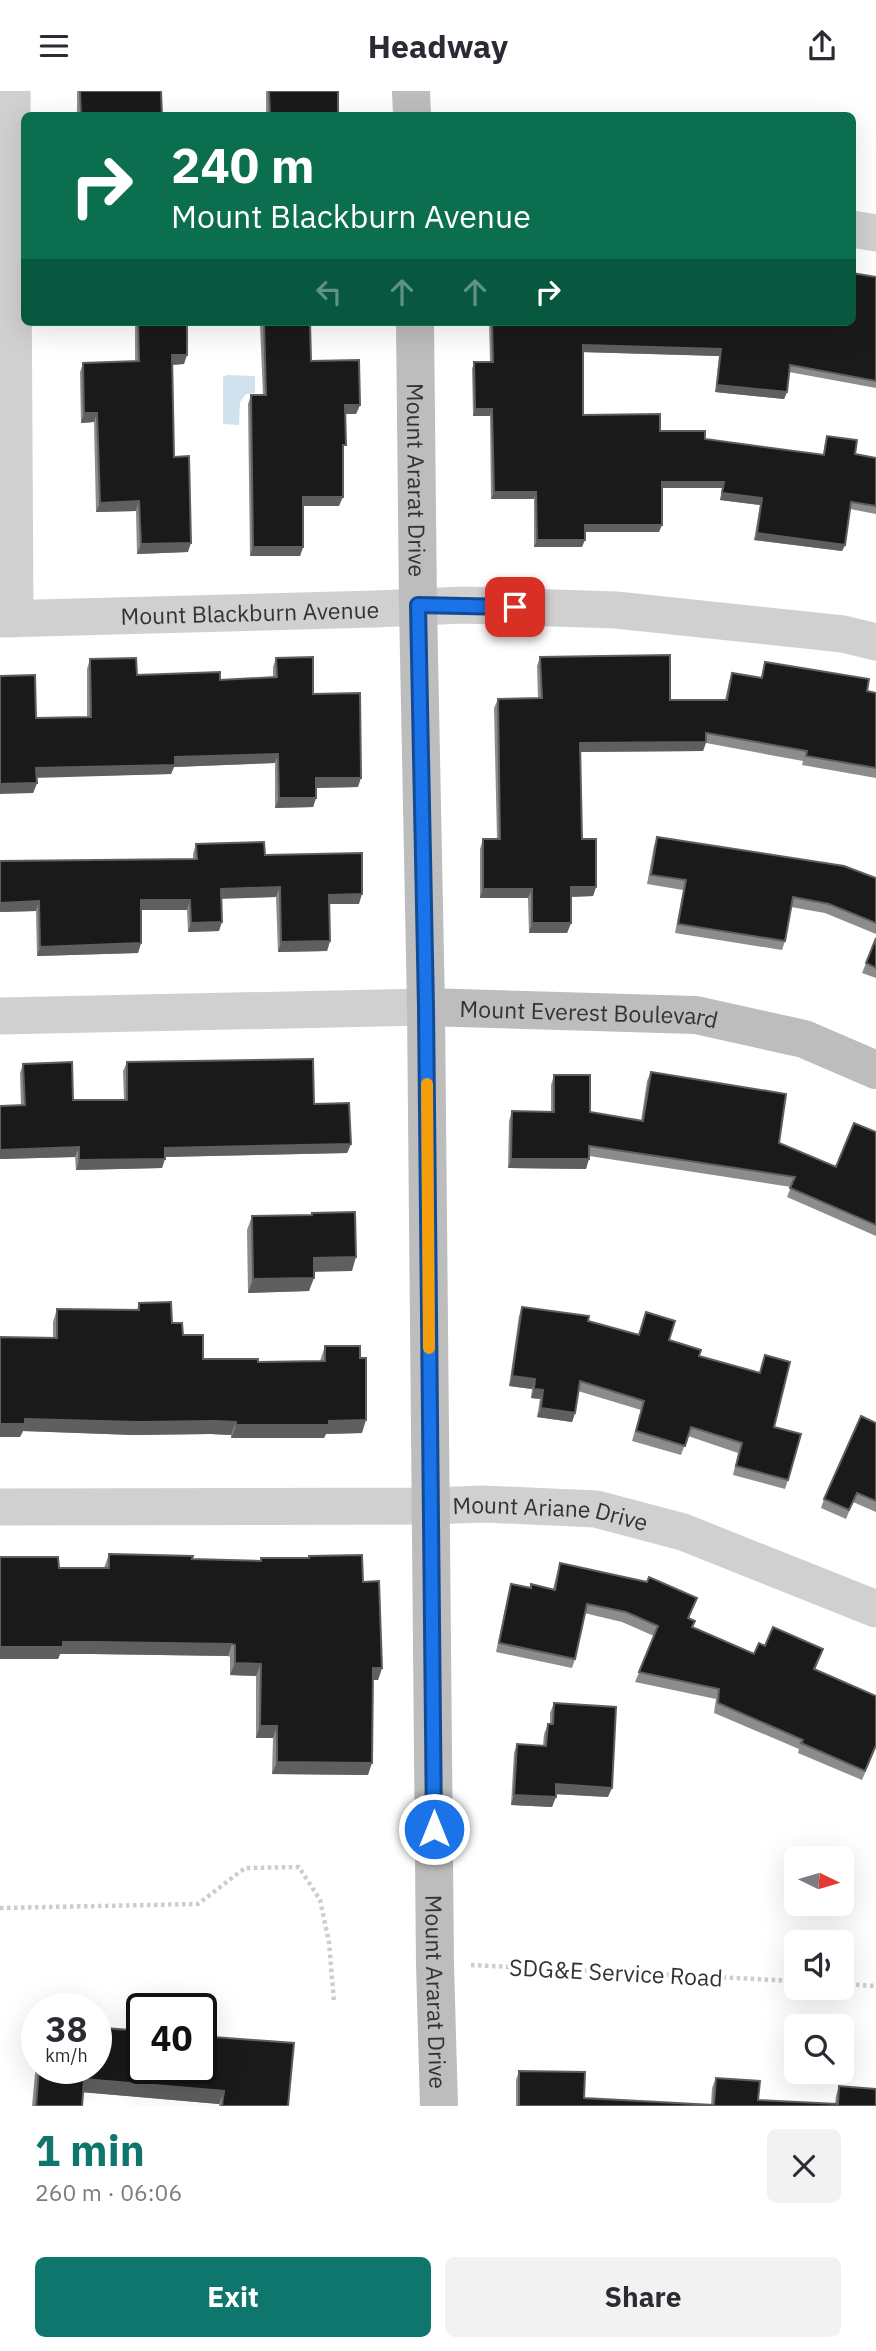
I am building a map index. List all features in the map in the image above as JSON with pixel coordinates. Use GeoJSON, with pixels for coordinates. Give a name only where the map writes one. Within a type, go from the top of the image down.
{"type":"FeatureCollection","features":[{"type":"Feature","properties":{"kind":"street"},"geometry":{"type":"LineString","coordinates":[[7,619],[12,91]]}},
{"type":"Feature","properties":{"kind":"street"},"geometry":{"type":"LineString","coordinates":[[411,91],[412,112]]}},
{"type":"Feature","properties":{"kind":"street"},"geometry":{"type":"LineString","coordinates":[[856,230],[876,233]]}},
{"type":"Feature","properties":{"kind":"street","name":"Mount Ararat Drive"},"geometry":{"type":"LineString","coordinates":[[415,326],[439,2106]]}},
{"type":"Feature","properties":{"kind":"street","name":"Mount Blackburn Avenue"},"geometry":{"type":"LineString","coordinates":[[7,619],[464,605],[616,610],[844,634],[876,642]]}},
{"type":"Feature","properties":{"kind":"street","name":"Mount Everest Boulevard"},"geometry":{"type":"LineString","coordinates":[[0,1016],[426,1007],[695,1015],[804,1039],[876,1070]]}},
{"type":"Feature","properties":{"kind":"street","name":"Mount Ariane Drive"},"geometry":{"type":"LineString","coordinates":[[0,1507],[484,1504],[596,1509],[683,1532],[876,1609]]}},
{"type":"Feature","properties":{"kind":"path"},"geometry":{"type":"LineString","coordinates":[[0,1908],[198,1904],[245,1868],[299,1867],[320,1900],[330,1943],[334,2002]]}},
{"type":"Feature","properties":{"kind":"path","name":"SDG&E Service Road"},"geometry":{"type":"LineString","coordinates":[[435,1964],[784,1980]]}},
{"type":"Feature","properties":{"kind":"path"},"geometry":{"type":"LineString","coordinates":[[854,1985],[876,1986]]}},
{"type":"Feature","properties":{"kind":"water"},"geometry":{"type":"Polygon","coordinates":[[[255,376],[255,393],[246,394],[240,402],[239,425],[223,424],[223,377],[255,376]]]}},
{"type":"Feature","properties":{"kind":"building"},"geometry":{"type":"Polygon","coordinates":[[[80,91],[161,91],[162,112],[81,112],[80,91]]]}},
{"type":"Feature","properties":{"kind":"building"},"geometry":{"type":"Polygon","coordinates":[[[269,91],[338,91],[338,112],[270,112],[269,91]]]}},
{"type":"Feature","properties":{"kind":"building"},"geometry":{"type":"Polygon","coordinates":[[[856,274],[876,277],[876,381],[790,365],[787,392],[717,385],[721,349],[583,345],[583,415],[660,414],[660,431],[705,431],[705,439],[824,455],[827,436],[857,440],[855,454],[876,458],[876,506],[851,502],[845,545],[757,533],[762,498],[722,493],[724,482],[662,482],[662,525],[585,525],[585,540],[537,540],[536,492],[494,492],[492,409],[475,409],[474,362],[493,362],[492,326],[856,326],[856,274]]]}},
{"type":"Feature","properties":{"kind":"building"},"geometry":{"type":"Polygon","coordinates":[[[138,326],[187,326],[187,355],[172,355],[174,457],[189,456],[191,543],[141,544],[139,501],[100,503],[97,413],[84,413],[83,363],[139,361],[138,326]]]}},
{"type":"Feature","properties":{"kind":"building"},"geometry":{"type":"Polygon","coordinates":[[[264,326],[310,326],[311,361],[359,360],[360,405],[345,405],[343,497],[303,497],[303,547],[253,547],[251,395],[266,395],[264,326]]]}},
{"type":"Feature","properties":{"kind":"building"},"geometry":{"type":"Polygon","coordinates":[[[670,655],[670,700],[727,700],[732,673],[762,678],[765,662],[869,679],[867,691],[876,693],[876,768],[806,756],[807,751],[706,733],[706,742],[580,743],[582,839],[596,839],[596,887],[571,887],[571,923],[532,923],[532,889],[483,889],[483,839],[500,839],[498,699],[542,698],[540,657],[670,655]]]}},
{"type":"Feature","properties":{"kind":"building"},"geometry":{"type":"Polygon","coordinates":[[[313,657],[313,694],[360,693],[361,778],[316,778],[316,798],[279,798],[278,754],[175,757],[175,765],[36,768],[37,783],[0,784],[0,676],[35,675],[36,718],[91,717],[90,659],[136,658],[137,675],[220,672],[220,680],[277,677],[276,658],[313,657]]]}},
{"type":"Feature","properties":{"kind":"building"},"geometry":{"type":"Polygon","coordinates":[[[657,837],[844,866],[876,878],[876,923],[829,904],[793,897],[785,941],[678,924],[686,880],[651,875],[657,837]]]}},
{"type":"Feature","properties":{"kind":"building"},"geometry":{"type":"Polygon","coordinates":[[[264,842],[265,855],[362,853],[362,894],[329,895],[330,941],[281,942],[280,887],[221,889],[222,922],[191,923],[190,900],[141,900],[141,943],[40,947],[39,901],[0,903],[0,861],[197,859],[196,844],[264,842]]]}},
{"type":"Feature","properties":{"kind":"building"},"geometry":{"type":"Polygon","coordinates":[[[876,938],[876,968],[866,963],[876,938]]]}},
{"type":"Feature","properties":{"kind":"building"},"geometry":{"type":"Polygon","coordinates":[[[313,1059],[314,1104],[349,1103],[351,1144],[165,1148],[165,1159],[79,1160],[79,1147],[0,1150],[0,1106],[25,1105],[23,1064],[72,1062],[73,1100],[127,1100],[127,1062],[313,1059]]]}},
{"type":"Feature","properties":{"kind":"building"},"geometry":{"type":"Polygon","coordinates":[[[651,1072],[786,1094],[779,1143],[836,1167],[854,1123],[876,1132],[876,1225],[790,1188],[795,1177],[589,1146],[589,1159],[511,1159],[512,1111],[554,1112],[554,1075],[590,1075],[590,1112],[643,1121],[651,1072]]]}},
{"type":"Feature","properties":{"kind":"building"},"geometry":{"type":"Polygon","coordinates":[[[355,1212],[356,1257],[314,1258],[314,1278],[253,1279],[252,1216],[355,1212]]]}},
{"type":"Feature","properties":{"kind":"building"},"geometry":{"type":"Polygon","coordinates":[[[171,1302],[172,1323],[182,1323],[183,1335],[203,1335],[203,1359],[325,1361],[325,1346],[360,1346],[360,1358],[366,1358],[366,1420],[329,1421],[329,1425],[236,1425],[236,1422],[215,1421],[25,1419],[25,1424],[0,1424],[0,1337],[57,1338],[57,1309],[139,1310],[139,1303],[171,1302]]]}},
{"type":"Feature","properties":{"kind":"building"},"geometry":{"type":"Polygon","coordinates":[[[522,1307],[589,1316],[588,1321],[639,1335],[646,1312],[675,1321],[669,1340],[701,1350],[699,1356],[760,1373],[765,1355],[790,1362],[774,1427],[801,1434],[788,1480],[736,1466],[742,1443],[691,1427],[685,1446],[636,1431],[644,1401],[580,1381],[575,1413],[541,1408],[543,1390],[534,1389],[535,1379],[512,1376],[522,1307]]]}},
{"type":"Feature","properties":{"kind":"building"},"geometry":{"type":"Polygon","coordinates":[[[861,1416],[876,1423],[876,1501],[857,1493],[849,1510],[824,1499],[861,1416]]]}},
{"type":"Feature","properties":{"kind":"building"},"geometry":{"type":"Polygon","coordinates":[[[109,1554],[261,1561],[261,1558],[362,1555],[363,1582],[379,1581],[382,1668],[373,1668],[372,1763],[277,1762],[277,1726],[260,1726],[261,1664],[235,1663],[235,1645],[232,1644],[63,1642],[63,1647],[0,1647],[0,1557],[58,1557],[59,1568],[109,1568],[109,1554]]]}},
{"type":"Feature","properties":{"kind":"building"},"geometry":{"type":"Polygon","coordinates":[[[560,1563],[647,1582],[649,1577],[697,1598],[688,1618],[695,1621],[692,1627],[754,1654],[759,1643],[765,1646],[773,1627],[823,1649],[814,1669],[876,1696],[876,1745],[865,1771],[801,1743],[803,1740],[718,1703],[719,1689],[639,1672],[658,1626],[626,1612],[587,1604],[575,1659],[499,1643],[511,1584],[531,1588],[531,1584],[555,1590],[560,1563]]]}},
{"type":"Feature","properties":{"kind":"building"},"geometry":{"type":"Polygon","coordinates":[[[554,1703],[616,1707],[612,1788],[556,1784],[556,1797],[514,1795],[517,1744],[546,1746],[548,1724],[553,1724],[554,1703]]]}},
{"type":"Feature","properties":{"kind":"building"},"geometry":{"type":"Polygon","coordinates":[[[112,2029],[126,2030],[126,2083],[112,2081],[112,2029]]]}},
{"type":"Feature","properties":{"kind":"building"},"geometry":{"type":"Polygon","coordinates":[[[217,2037],[294,2043],[288,2106],[222,2106],[224,2091],[142,2084],[217,2084],[217,2037]]]}},
{"type":"Feature","properties":{"kind":"building"},"geometry":{"type":"Polygon","coordinates":[[[519,2071],[585,2072],[584,2098],[714,2105],[716,2078],[760,2081],[758,2100],[838,2104],[839,2086],[876,2089],[876,2106],[519,2106],[519,2071]]]}},
{"type":"Feature","properties":{"kind":"building"},"geometry":{"type":"Polygon","coordinates":[[[38,2084],[84,2084],[82,2106],[36,2106],[38,2084]]]}},
{"type":"Feature","properties":{"kind":"slow traffic"},"geometry":{"type":"LineString","coordinates":[[427,1084],[429,1348]]}},
{"type":"Feature","properties":{"kind":"route"},"geometry":{"type":"LineString","coordinates":[[434,1829],[426,1007],[418,605],[515,607]]}}]}
